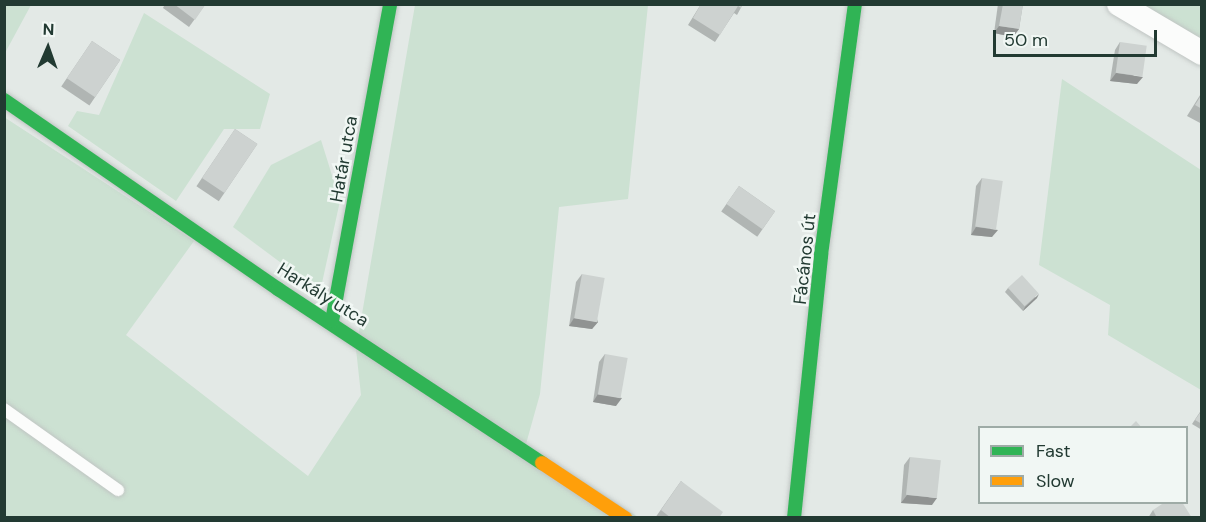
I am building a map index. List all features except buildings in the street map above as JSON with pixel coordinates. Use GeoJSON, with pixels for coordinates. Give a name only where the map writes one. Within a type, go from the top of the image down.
{"type":"FeatureCollection","features":[{"type":"Feature","properties":{"kind":"street","name":"Határ utca"},"geometry":{"type":"LineString","coordinates":[[332,321],[390,4]]}},
{"type":"Feature","properties":{"kind":"street","name":"Fácános út"},"geometry":{"type":"LineString","coordinates":[[794,518],[821,255],[855,4]]}},
{"type":"Feature","properties":{"kind":"street"},"geometry":{"type":"LineString","coordinates":[[1119,4],[1202,53]]}},
{"type":"Feature","properties":{"kind":"street","name":"Harkály utca"},"geometry":{"type":"LineString","coordinates":[[4,100],[278,289],[332,321],[625,518]]}},
{"type":"Feature","properties":{"kind":"lane"},"geometry":{"type":"LineString","coordinates":[[4,409],[118,490]]}},
{"type":"Feature","properties":{"kind":"green space"},"geometry":{"type":"Polygon","coordinates":[[[4,5],[31,5],[5,53],[4,5]]]}},
{"type":"Feature","properties":{"kind":"green space"},"geometry":{"type":"Polygon","coordinates":[[[415,5],[648,5],[628,199],[559,207],[540,394],[526,444],[638,517],[5,517],[4,117],[194,241],[126,335],[308,476],[361,395],[356,349],[415,5]]]}},
{"type":"Feature","properties":{"kind":"green space"},"geometry":{"type":"Polygon","coordinates":[[[1138,5],[1201,5],[1201,37],[1191,36],[1138,5]]]}},
{"type":"Feature","properties":{"kind":"green space"},"geometry":{"type":"Polygon","coordinates":[[[144,13],[270,94],[260,129],[224,129],[176,201],[68,126],[77,111],[99,115],[144,13]]]}},
{"type":"Feature","properties":{"kind":"green space"},"geometry":{"type":"Polygon","coordinates":[[[1062,79],[1201,170],[1201,390],[1108,335],[1110,305],[1039,265],[1062,79]]]}},
{"type":"Feature","properties":{"kind":"green space"},"geometry":{"type":"Polygon","coordinates":[[[321,140],[340,201],[320,292],[233,227],[271,165],[321,140]]]}},
{"type":"Feature","properties":{"kind":"traffic: fast"},"geometry":{"type":"LineString","coordinates":[[332,321],[390,4]]}},
{"type":"Feature","properties":{"kind":"traffic: fast"},"geometry":{"type":"LineString","coordinates":[[794,518],[821,255],[855,4]]}},
{"type":"Feature","properties":{"kind":"traffic: fast"},"geometry":{"type":"LineString","coordinates":[[4,100],[278,289],[542,463]]}},
{"type":"Feature","properties":{"kind":"traffic: slow"},"geometry":{"type":"LineString","coordinates":[[542,463],[625,518]]}}]}
